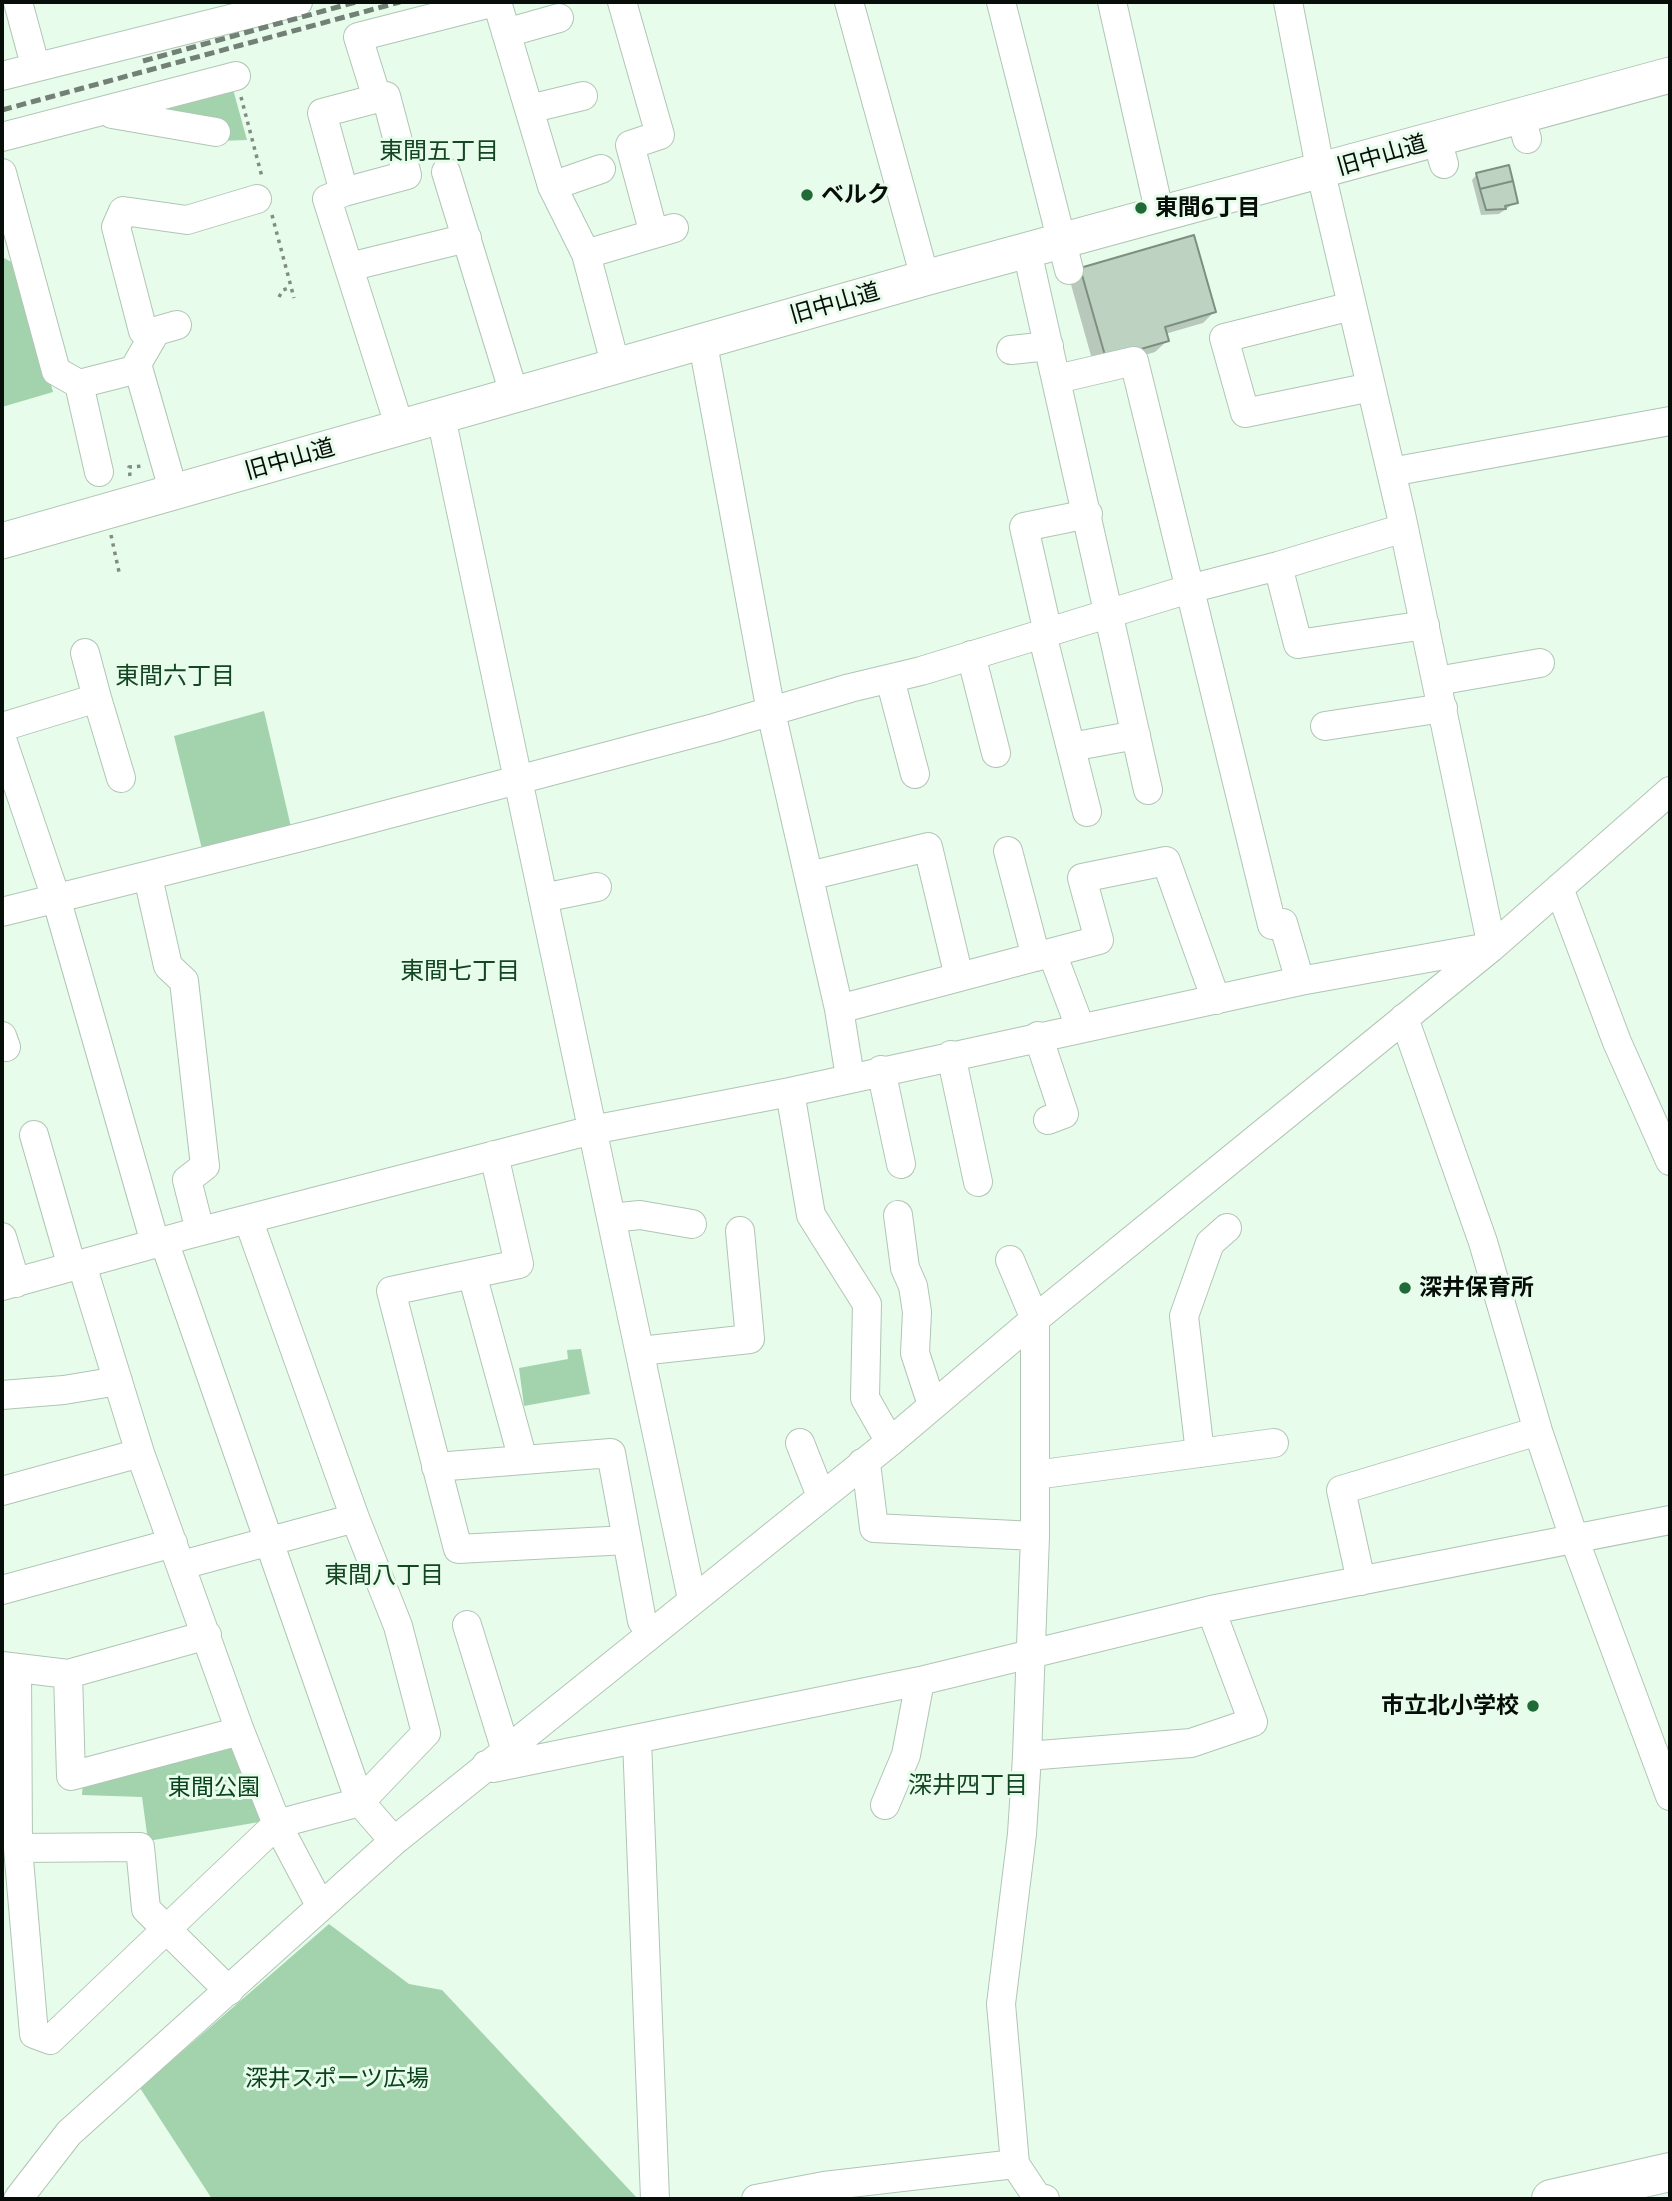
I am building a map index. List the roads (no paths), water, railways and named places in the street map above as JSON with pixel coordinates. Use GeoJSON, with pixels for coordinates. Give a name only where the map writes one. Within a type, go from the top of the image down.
{"type":"FeatureCollection","features":[{"type":"Feature","properties":{"kind":"highway"},"geometry":{"type":"LineString","coordinates":[[1551,2199],[1670,2172]]}},
{"type":"Feature","properties":{"kind":"main road","name":"旧中山道"},"geometry":{"type":"LineString","coordinates":[[2,541],[702,344],[925,278],[994,270],[1027,251],[1066,256],[1160,215],[1321,173],[1440,152],[1524,128],[1670,75]]}},
{"type":"Feature","properties":{"kind":"street"},"geometry":{"type":"LineString","coordinates":[[18,2],[35,65]]}},
{"type":"Feature","properties":{"kind":"street"},"geometry":{"type":"LineString","coordinates":[[2,76],[255,8],[298,2]]}},
{"type":"Feature","properties":{"kind":"street"},"geometry":{"type":"LineString","coordinates":[[377,98],[358,37],[496,2],[552,186],[586,254],[616,367]]}},
{"type":"Feature","properties":{"kind":"street"},"geometry":{"type":"LineString","coordinates":[[586,254],[664,231],[630,145],[660,135],[622,2]]}},
{"type":"Feature","properties":{"kind":"street"},"geometry":{"type":"LineString","coordinates":[[849,2],[925,278]]}},
{"type":"Feature","properties":{"kind":"street"},"geometry":{"type":"LineString","coordinates":[[1001,2],[1066,256]]}},
{"type":"Feature","properties":{"kind":"street"},"geometry":{"type":"LineString","coordinates":[[1112,2],[1160,215]]}},
{"type":"Feature","properties":{"kind":"street"},"geometry":{"type":"LineString","coordinates":[[1287,2],[1321,173],[1404,528],[1492,947]]}},
{"type":"Feature","properties":{"kind":"street"},"geometry":{"type":"LineString","coordinates":[[506,33],[559,18]]}},
{"type":"Feature","properties":{"kind":"street"},"geometry":{"type":"LineString","coordinates":[[2,137],[236,76]]}},
{"type":"Feature","properties":{"kind":"street"},"geometry":{"type":"LineString","coordinates":[[344,192],[321,113],[386,96],[407,175],[327,199],[400,428]]}},
{"type":"Feature","properties":{"kind":"street"},"geometry":{"type":"LineString","coordinates":[[529,109],[583,96]]}},
{"type":"Feature","properties":{"kind":"street"},"geometry":{"type":"LineString","coordinates":[[103,112],[216,132]]}},
{"type":"Feature","properties":{"kind":"street"},"geometry":{"type":"LineString","coordinates":[[552,186],[601,169]]}},
{"type":"Feature","properties":{"kind":"street"},"geometry":{"type":"LineString","coordinates":[[446,172],[515,397]]}},
{"type":"Feature","properties":{"kind":"street"},"geometry":{"type":"LineString","coordinates":[[2,173],[11,243],[56,372],[79,384],[138,369]]}},
{"type":"Feature","properties":{"kind":"street"},"geometry":{"type":"LineString","coordinates":[[151,340],[143,331],[116,226],[123,211],[187,220],[257,199]]}},
{"type":"Feature","properties":{"kind":"street"},"geometry":{"type":"LineString","coordinates":[[349,267],[467,238]]}},
{"type":"Feature","properties":{"kind":"street"},"geometry":{"type":"LineString","coordinates":[[1027,251],[1148,790]]}},
{"type":"Feature","properties":{"kind":"street"},"geometry":{"type":"LineString","coordinates":[[1352,306],[1224,338],[1245,413],[1371,387]]}},
{"type":"Feature","properties":{"kind":"street"},"geometry":{"type":"LineString","coordinates":[[174,493],[137,364],[156,331],[177,326]]}},
{"type":"Feature","properties":{"kind":"street"},"geometry":{"type":"LineString","coordinates":[[702,344],[771,712],[839,1009],[850,1077]]}},
{"type":"Feature","properties":{"kind":"street"},"geometry":{"type":"LineString","coordinates":[[1011,350],[1049,346]]}},
{"type":"Feature","properties":{"kind":"street"},"geometry":{"type":"LineString","coordinates":[[1057,379],[1134,361],[1272,925],[1283,923],[1300,981]]}},
{"type":"Feature","properties":{"kind":"street"},"geometry":{"type":"LineString","coordinates":[[79,384],[99,472]]}},
{"type":"Feature","properties":{"kind":"street"},"geometry":{"type":"LineString","coordinates":[[441,417],[692,1599]]}},
{"type":"Feature","properties":{"kind":"street"},"geometry":{"type":"LineString","coordinates":[[1391,472],[1669,429]]}},
{"type":"Feature","properties":{"kind":"street"},"geometry":{"type":"LineString","coordinates":[[1087,812],[1045,634],[1024,527],[1088,514]]}},
{"type":"Feature","properties":{"kind":"street"},"geometry":{"type":"LineString","coordinates":[[2,912],[57,901],[771,712],[1404,528]]}},
{"type":"Feature","properties":{"kind":"street"},"geometry":{"type":"LineString","coordinates":[[1278,566],[1298,644],[1425,625]]}},
{"type":"Feature","properties":{"kind":"street"},"geometry":{"type":"LineString","coordinates":[[85,653],[121,778]]}},
{"type":"Feature","properties":{"kind":"street"},"geometry":{"type":"LineString","coordinates":[[971,655],[996,753]]}},
{"type":"Feature","properties":{"kind":"street"},"geometry":{"type":"LineString","coordinates":[[1325,726],[1540,663]]}},
{"type":"Feature","properties":{"kind":"street"},"geometry":{"type":"LineString","coordinates":[[890,678],[915,774]]}},
{"type":"Feature","properties":{"kind":"street"},"geometry":{"type":"LineString","coordinates":[[2,727],[97,698]]}},
{"type":"Feature","properties":{"kind":"street"},"geometry":{"type":"LineString","coordinates":[[1070,747],[1136,735]]}},
{"type":"Feature","properties":{"kind":"street"},"geometry":{"type":"LineString","coordinates":[[2,739],[57,901],[160,1242],[360,1802],[394,1840]]}},
{"type":"Feature","properties":{"kind":"street"},"geometry":{"type":"LineString","coordinates":[[18,2199],[69,2133],[394,1840],[890,1442],[1035,1318],[1492,947],[1670,791]]}},
{"type":"Feature","properties":{"kind":"street"},"geometry":{"type":"LineString","coordinates":[[809,876],[928,847],[959,977]]}},
{"type":"Feature","properties":{"kind":"street"},"geometry":{"type":"LineString","coordinates":[[1008,851],[1044,955],[1080,1027]]}},
{"type":"Feature","properties":{"kind":"street"},"geometry":{"type":"LineString","coordinates":[[839,1009],[1098,940],[1082,878],[1166,861],[1216,1000]]}},
{"type":"Feature","properties":{"kind":"street"},"geometry":{"type":"LineString","coordinates":[[148,877],[168,966],[184,981],[205,1166],[187,1180],[200,1231]]}},
{"type":"Feature","properties":{"kind":"street"},"geometry":{"type":"LineString","coordinates":[[543,898],[597,887]]}},
{"type":"Feature","properties":{"kind":"street"},"geometry":{"type":"LineString","coordinates":[[1559,888],[1617,1042],[1670,1161]]}},
{"type":"Feature","properties":{"kind":"street"},"geometry":{"type":"LineString","coordinates":[[2,1237],[9,1284],[200,1231],[592,1130],[790,1092],[881,1070],[1300,981],[1492,947]]}},
{"type":"Feature","properties":{"kind":"street"},"geometry":{"type":"LineString","coordinates":[[1404,1018],[1483,1242],[1538,1431],[1575,1541],[1670,1796]]}},
{"type":"Feature","properties":{"kind":"street"},"geometry":{"type":"LineString","coordinates":[[1038,1036],[1064,1114],[1048,1120]]}},
{"type":"Feature","properties":{"kind":"street"},"geometry":{"type":"LineString","coordinates":[[951,1055],[978,1182]]}},
{"type":"Feature","properties":{"kind":"street"},"geometry":{"type":"LineString","coordinates":[[881,1070],[901,1164]]}},
{"type":"Feature","properties":{"kind":"street"},"geometry":{"type":"LineString","coordinates":[[790,1092],[811,1215],[867,1304],[865,1398],[890,1442]]}},
{"type":"Feature","properties":{"kind":"street"},"geometry":{"type":"LineString","coordinates":[[34,1135],[140,1453],[240,1731],[277,1825],[320,1905]]}},
{"type":"Feature","properties":{"kind":"street"},"geometry":{"type":"LineString","coordinates":[[494,1155],[519,1264],[391,1291],[458,1549],[627,1540]]}},
{"type":"Feature","properties":{"kind":"street"},"geometry":{"type":"LineString","coordinates":[[611,1218],[640,1215],[692,1224]]}},
{"type":"Feature","properties":{"kind":"street"},"geometry":{"type":"LineString","coordinates":[[898,1215],[905,1268],[914,1286],[917,1312],[915,1353],[932,1405]]}},
{"type":"Feature","properties":{"kind":"street"},"geometry":{"type":"LineString","coordinates":[[207,1635],[68,1674],[9,1667],[18,1848],[34,2034],[50,2040],[277,1825],[360,1802],[426,1733],[398,1626],[355,1518],[248,1219]]}},
{"type":"Feature","properties":{"kind":"street"},"geometry":{"type":"LineString","coordinates":[[1200,1453],[1184,1316],[1210,1243],[1227,1228]]}},
{"type":"Feature","properties":{"kind":"street"},"geometry":{"type":"LineString","coordinates":[[639,1352],[750,1339],[740,1231]]}},
{"type":"Feature","properties":{"kind":"street"},"geometry":{"type":"LineString","coordinates":[[1010,1260],[1035,1318],[1035,1536],[1032,1654],[1022,1834],[1001,2004],[1015,2164],[1037,2197],[1045,2199]]}},
{"type":"Feature","properties":{"kind":"street"},"geometry":{"type":"LineString","coordinates":[[472,1274],[523,1460]]}},
{"type":"Feature","properties":{"kind":"street"},"geometry":{"type":"LineString","coordinates":[[2,1395],[64,1391],[118,1381]]}},
{"type":"Feature","properties":{"kind":"street"},"geometry":{"type":"LineString","coordinates":[[1361,1581],[1341,1490],[1538,1431]]}},
{"type":"Feature","properties":{"kind":"street"},"geometry":{"type":"LineString","coordinates":[[800,1443],[821,1496]]}},
{"type":"Feature","properties":{"kind":"street"},"geometry":{"type":"LineString","coordinates":[[1035,1475],[1274,1443]]}},
{"type":"Feature","properties":{"kind":"street"},"geometry":{"type":"LineString","coordinates":[[2,1491],[140,1453]]}},
{"type":"Feature","properties":{"kind":"street"},"geometry":{"type":"LineString","coordinates":[[436,1467],[611,1453],[642,1622],[650,1632]]}},
{"type":"Feature","properties":{"kind":"street"},"geometry":{"type":"LineString","coordinates":[[862,1463],[867,1471],[874,1528],[1035,1536]]}},
{"type":"Feature","properties":{"kind":"street"},"geometry":{"type":"LineString","coordinates":[[2,1590],[177,1554],[268,1541],[355,1518]]}},
{"type":"Feature","properties":{"kind":"street"},"geometry":{"type":"LineString","coordinates":[[467,1625],[496,1758],[493,1768],[920,1681],[1211,1611],[1575,1541],[1670,1520]]}},
{"type":"Feature","properties":{"kind":"street"},"geometry":{"type":"LineString","coordinates":[[1027,1756],[1191,1743],[1253,1722],[1211,1611]]}},
{"type":"Feature","properties":{"kind":"street"},"geometry":{"type":"LineString","coordinates":[[68,1674],[71,1776],[240,1731]]}},
{"type":"Feature","properties":{"kind":"street"},"geometry":{"type":"LineString","coordinates":[[885,1805],[906,1755],[920,1681]]}},
{"type":"Feature","properties":{"kind":"street"},"geometry":{"type":"LineString","coordinates":[[636,1741],[655,2199]]}},
{"type":"Feature","properties":{"kind":"street"},"geometry":{"type":"LineString","coordinates":[[18,1848],[141,1846],[146,1909],[229,1991]]}},
{"type":"Feature","properties":{"kind":"street"},"geometry":{"type":"LineString","coordinates":[[756,2199],[824,2186],[1015,2164]]}},
{"type":"Feature","properties":{"kind":"railway"},"geometry":{"type":"LineString","coordinates":[[143,61],[356,2]]}},
{"type":"Feature","properties":{"kind":"railway"},"geometry":{"type":"LineString","coordinates":[[2,110],[400,2]]}},
{"type":"Feature","properties":{"kind":"place","name":"ベルク"},"geometry":{"type":"Point","coordinates":[807,195]}},
{"type":"Feature","properties":{"kind":"place","name":"東間6丁目"},"geometry":{"type":"Point","coordinates":[1141,208]}},
{"type":"Feature","properties":{"kind":"place","name":"深井保育所"},"geometry":{"type":"Point","coordinates":[1405,1288]}},
{"type":"Feature","properties":{"kind":"place","name":"市立北小学校"},"geometry":{"type":"Point","coordinates":[1533,1706]}},
{"type":"Feature","properties":{"kind":"district","name":"東間五丁目"},"geometry":{"type":"Point","coordinates":[439,152]}},
{"type":"Feature","properties":{"kind":"district","name":"東間六丁目"},"geometry":{"type":"Point","coordinates":[175,677]}},
{"type":"Feature","properties":{"kind":"district","name":"東間七丁目"},"geometry":{"type":"Point","coordinates":[460,972]}},
{"type":"Feature","properties":{"kind":"district","name":"東間八丁目"},"geometry":{"type":"Point","coordinates":[384,1576]}},
{"type":"Feature","properties":{"kind":"district","name":"深井四丁目"},"geometry":{"type":"Point","coordinates":[968,1786]}},
{"type":"Feature","properties":{"kind":"park label","name":"東間公園"},"geometry":{"type":"Point","coordinates":[214,1788]}},
{"type":"Feature","properties":{"kind":"park label","name":"深井スポーツ広場"},"geometry":{"type":"Point","coordinates":[337,2079]}}]}
